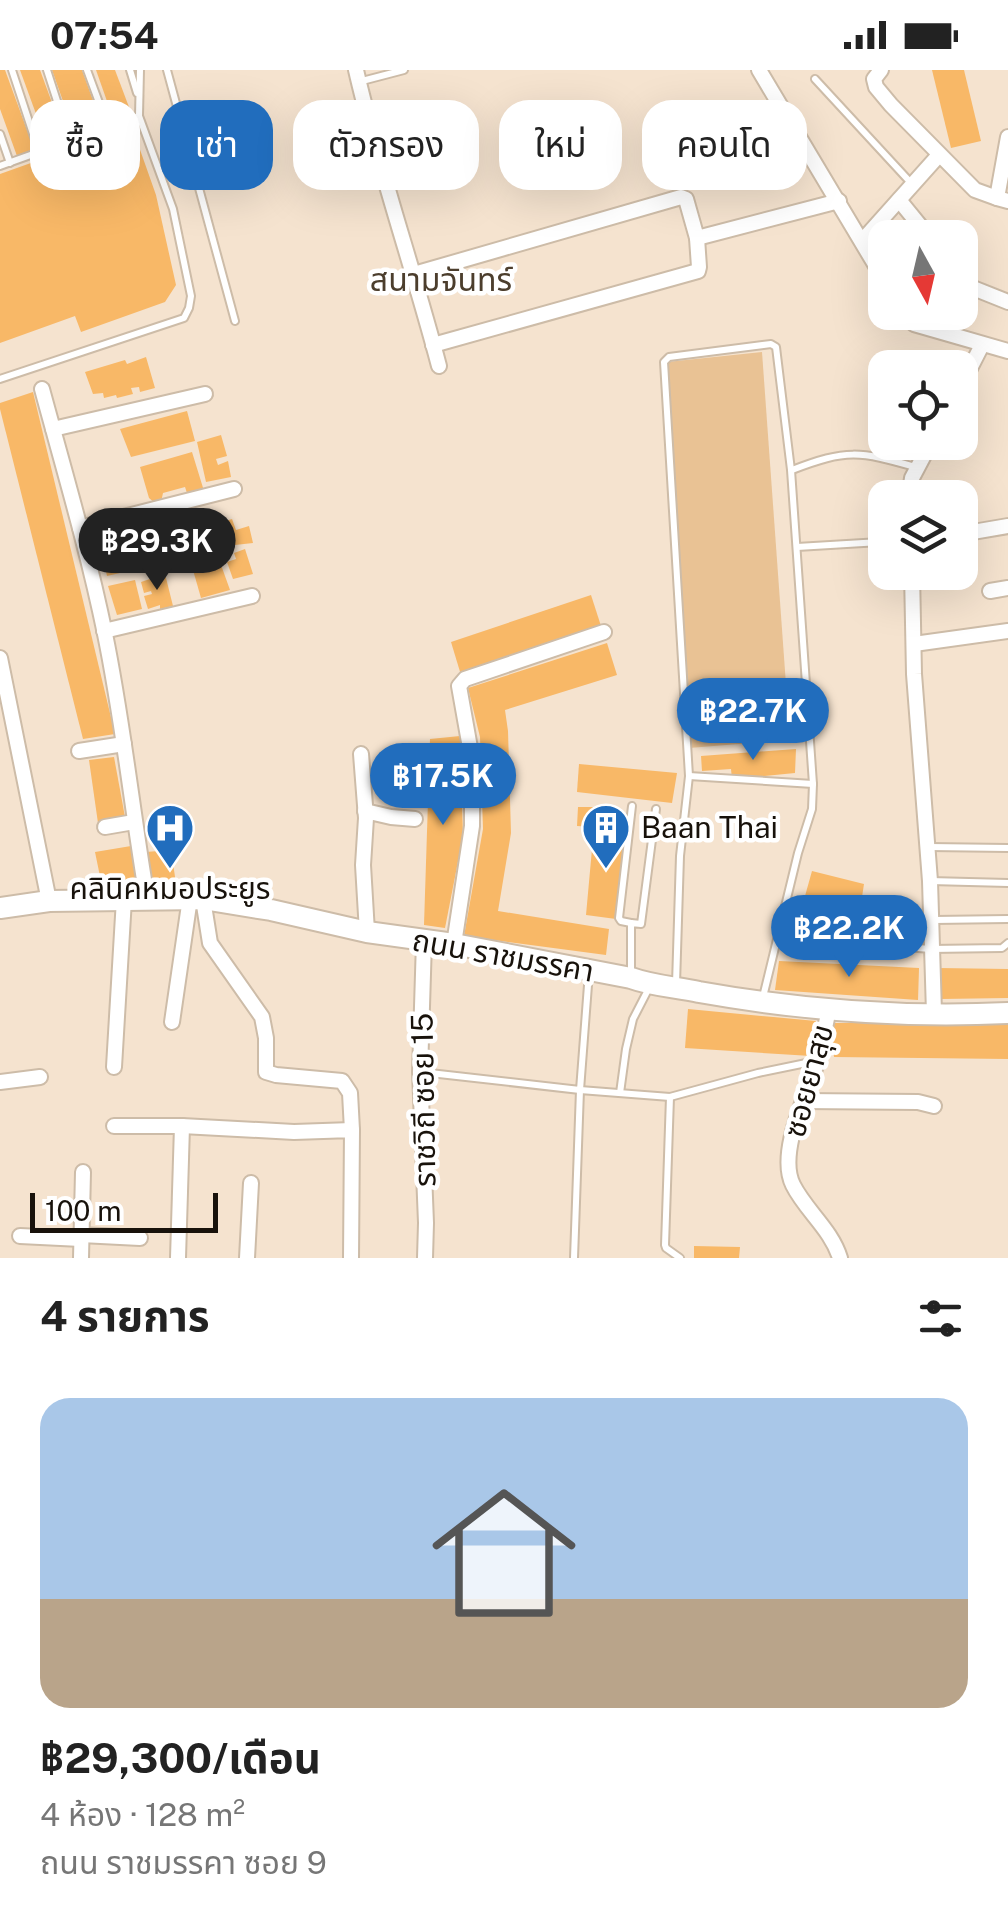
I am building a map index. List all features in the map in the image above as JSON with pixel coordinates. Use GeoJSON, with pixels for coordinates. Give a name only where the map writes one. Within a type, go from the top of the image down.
{"type":"FeatureCollection","features":[{"type":"Feature","properties":{"kind":"street"},"geometry":{"type":"LineString","coordinates":[[759,70],[868,250]]}},
{"type":"Feature","properties":{"kind":"street"},"geometry":{"type":"LineString","coordinates":[[881,70],[874,79],[876,87],[939,155],[975,190],[1002,200],[1008,138]]}},
{"type":"Feature","properties":{"kind":"street"},"geometry":{"type":"LineString","coordinates":[[357,76],[438,366]]}},
{"type":"Feature","properties":{"kind":"street"},"geometry":{"type":"LineString","coordinates":[[862,240],[939,155]]}},
{"type":"Feature","properties":{"kind":"street"},"geometry":{"type":"LineString","coordinates":[[414,274],[680,197],[686,199],[697,238],[698,271],[433,345]]}},
{"type":"Feature","properties":{"kind":"street"},"geometry":{"type":"LineString","coordinates":[[898,200],[915,220]]}},
{"type":"Feature","properties":{"kind":"street"},"geometry":{"type":"LineString","coordinates":[[697,238],[838,201]]}},
{"type":"Feature","properties":{"kind":"street"},"geometry":{"type":"LineString","coordinates":[[978,290],[1008,302]]}},
{"type":"Feature","properties":{"kind":"street"},"geometry":{"type":"LineString","coordinates":[[933,330],[1008,351]]}},
{"type":"Feature","properties":{"kind":"street"},"geometry":{"type":"LineString","coordinates":[[978,353],[982,345]]}},
{"type":"Feature","properties":{"kind":"street"},"geometry":{"type":"LineString","coordinates":[[42,389],[104,631],[148,898]]}},
{"type":"Feature","properties":{"kind":"street"},"geometry":{"type":"LineString","coordinates":[[53,429],[205,394]]}},
{"type":"Feature","properties":{"kind":"street"},"geometry":{"type":"LineString","coordinates":[[912,480],[920,460]]}},
{"type":"Feature","properties":{"kind":"street"},"geometry":{"type":"LineString","coordinates":[[80,528],[234,489]]}},
{"type":"Feature","properties":{"kind":"street"},"geometry":{"type":"LineString","coordinates":[[978,531],[1008,526]]}},
{"type":"Feature","properties":{"kind":"street"},"geometry":{"type":"LineString","coordinates":[[990,591],[1008,588]]}},
{"type":"Feature","properties":{"kind":"street"},"geometry":{"type":"LineString","coordinates":[[912,590],[934,1014]]}},
{"type":"Feature","properties":{"kind":"street"},"geometry":{"type":"LineString","coordinates":[[104,631],[252,596]]}},
{"type":"Feature","properties":{"kind":"street"},"geometry":{"type":"LineString","coordinates":[[914,644],[1008,631]]}},
{"type":"Feature","properties":{"kind":"street"},"geometry":{"type":"LineString","coordinates":[[454,944],[472,826],[472,759],[459,686],[466,679],[604,632]]}},
{"type":"Feature","properties":{"kind":"street"},"geometry":{"type":"LineString","coordinates":[[0,658],[48,901]]}},
{"type":"Feature","properties":{"kind":"street"},"geometry":{"type":"LineString","coordinates":[[79,750],[124,744]]}},
{"type":"Feature","properties":{"kind":"street"},"geometry":{"type":"LineString","coordinates":[[361,754],[367,932]]}},
{"type":"Feature","properties":{"kind":"street"},"geometry":{"type":"LineString","coordinates":[[365,811],[414,819]]}},
{"type":"Feature","properties":{"kind":"street"},"geometry":{"type":"LineString","coordinates":[[106,827],[134,822]]}},
{"type":"Feature","properties":{"kind":"street"},"geometry":{"type":"LineString","coordinates":[[172,1022],[196,898]]}},
{"type":"Feature","properties":{"kind":"street"},"geometry":{"type":"LineString","coordinates":[[196,898],[207,938],[262,1017],[266,1072],[342,1081],[350,1093],[351,1258]]}},
{"type":"Feature","properties":{"kind":"street","name":"ถนน ราชมรรคา"},"geometry":{"type":"LineString","coordinates":[[0,908],[48,901],[196,898],[762,1003],[934,1014],[1008,1013]]}},
{"type":"Feature","properties":{"kind":"street"},"geometry":{"type":"LineString","coordinates":[[114,1067],[124,900]]}},
{"type":"Feature","properties":{"kind":"street","name":"ราชวิถี ซอย 15"},"geometry":{"type":"LineString","coordinates":[[424,941],[420,1072],[425,1258]]}},
{"type":"Feature","properties":{"kind":"street","name":"ซอยยาสุข"},"geometry":{"type":"LineString","coordinates":[[829,1009],[818,1061],[795,1123],[789,1159],[791,1182],[832,1239],[840,1258]]}},
{"type":"Feature","properties":{"kind":"street"},"geometry":{"type":"LineString","coordinates":[[0,1082],[40,1077]]}},
{"type":"Feature","properties":{"kind":"street"},"geometry":{"type":"LineString","coordinates":[[803,1101],[918,1102],[934,1106]]}},
{"type":"Feature","properties":{"kind":"street"},"geometry":{"type":"LineString","coordinates":[[114,1126],[352,1130]]}},
{"type":"Feature","properties":{"kind":"street"},"geometry":{"type":"LineString","coordinates":[[178,1258],[182,1126]]}},
{"type":"Feature","properties":{"kind":"street"},"geometry":{"type":"LineString","coordinates":[[81,1258],[83,1172]]}},
{"type":"Feature","properties":{"kind":"street"},"geometry":{"type":"LineString","coordinates":[[247,1258],[251,1183]]}},
{"type":"Feature","properties":{"kind":"street"},"geometry":{"type":"LineString","coordinates":[[20,1236],[140,1238]]}},
{"type":"Feature","properties":{"kind":"lane"},"geometry":{"type":"LineString","coordinates":[[12,70],[30,125]]}},
{"type":"Feature","properties":{"kind":"lane"},"geometry":{"type":"LineString","coordinates":[[46,70],[56,100]]}},
{"type":"Feature","properties":{"kind":"lane"},"geometry":{"type":"LineString","coordinates":[[88,70],[99,100]]}},
{"type":"Feature","properties":{"kind":"lane"},"geometry":{"type":"LineString","coordinates":[[130,70],[139,99]]}},
{"type":"Feature","properties":{"kind":"lane"},"geometry":{"type":"LineString","coordinates":[[139,99],[140,70]]}},
{"type":"Feature","properties":{"kind":"lane"},"geometry":{"type":"LineString","coordinates":[[167,70],[235,321]]}},
{"type":"Feature","properties":{"kind":"lane"},"geometry":{"type":"LineString","coordinates":[[357,76],[404,70]]}},
{"type":"Feature","properties":{"kind":"lane"},"geometry":{"type":"LineString","coordinates":[[815,79],[913,185]]}},
{"type":"Feature","properties":{"kind":"lane"},"geometry":{"type":"LineString","coordinates":[[0,379],[184,318],[190,296],[174,209],[140,119]]}},
{"type":"Feature","properties":{"kind":"lane"},"geometry":{"type":"LineString","coordinates":[[0,134],[10,163]]}},
{"type":"Feature","properties":{"kind":"lane"},"geometry":{"type":"LineString","coordinates":[[0,166],[30,155]]}},
{"type":"Feature","properties":{"kind":"lane"},"geometry":{"type":"LineString","coordinates":[[676,987],[680,856],[689,776],[665,360],[774,345],[791,470],[813,784],[812,810],[762,1003]]}},
{"type":"Feature","properties":{"kind":"lane"},"geometry":{"type":"LineString","coordinates":[[791,470],[835,455],[854,453],[916,467]]}},
{"type":"Feature","properties":{"kind":"lane"},"geometry":{"type":"LineString","coordinates":[[797,547],[868,543]]}},
{"type":"Feature","properties":{"kind":"lane"},"geometry":{"type":"LineString","coordinates":[[689,776],[813,784]]}},
{"type":"Feature","properties":{"kind":"lane"},"geometry":{"type":"LineString","coordinates":[[632,806],[619,918],[631,923],[641,924],[656,809]]}},
{"type":"Feature","properties":{"kind":"lane"},"geometry":{"type":"LineString","coordinates":[[928,847],[1008,848]]}},
{"type":"Feature","properties":{"kind":"lane"},"geometry":{"type":"LineString","coordinates":[[930,881],[1008,883]]}},
{"type":"Feature","properties":{"kind":"lane"},"geometry":{"type":"LineString","coordinates":[[855,914],[853,932],[859,942],[931,948],[1002,948],[1008,943]]}},
{"type":"Feature","properties":{"kind":"lane"},"geometry":{"type":"LineString","coordinates":[[931,920],[1008,919]]}},
{"type":"Feature","properties":{"kind":"lane"},"geometry":{"type":"LineString","coordinates":[[620,1093],[640,982],[631,923]]}},
{"type":"Feature","properties":{"kind":"lane"},"geometry":{"type":"LineString","coordinates":[[574,1258],[580,1090],[590,972]]}},
{"type":"Feature","properties":{"kind":"lane"},"geometry":{"type":"LineString","coordinates":[[420,1072],[670,1097],[818,1061]]}},
{"type":"Feature","properties":{"kind":"lane"},"geometry":{"type":"LineString","coordinates":[[670,1097],[665,1244],[680,1258]]}},
{"type":"Feature","properties":{"kind":"shaded area"},"geometry":{"type":"Polygon","coordinates":[[[762,352],[790,740],[689,748],[667,362],[762,352]]]}},
{"type":"Feature","properties":{"kind":"building"},"geometry":{"type":"Polygon","coordinates":[[[0,70],[5,70],[30,138],[30,151],[17,156],[0,109],[0,70]]]}},
{"type":"Feature","properties":{"kind":"building"},"geometry":{"type":"Polygon","coordinates":[[[20,70],[40,70],[51,100],[31,100],[20,70]]]}},
{"type":"Feature","properties":{"kind":"building"},"geometry":{"type":"Polygon","coordinates":[[[52,70],[82,70],[93,100],[63,100],[52,70]]]}},
{"type":"Feature","properties":{"kind":"building"},"geometry":{"type":"Polygon","coordinates":[[[96,70],[115,70],[126,100],[107,100],[96,70]]]}},
{"type":"Feature","properties":{"kind":"building"},"geometry":{"type":"Polygon","coordinates":[[[932,70],[964,70],[981,141],[951,148],[932,70]]]}},
{"type":"Feature","properties":{"kind":"building"},"geometry":{"type":"Polygon","coordinates":[[[140,150],[156,195],[176,285],[165,302],[81,332],[75,316],[0,343],[0,174],[30,163],[30,190],[140,190],[140,150]]]}},
{"type":"Feature","properties":{"kind":"building"},"geometry":{"type":"Polygon","coordinates":[[[146,357],[155,388],[140,392],[139,387],[131,388],[133,394],[117,398],[93,394],[85,372],[146,357]]]}},
{"type":"Feature","properties":{"kind":"building"},"geometry":{"type":"Polygon","coordinates":[[[33,392],[115,734],[83,739],[0,409],[0,403],[33,392]]]}},
{"type":"Feature","properties":{"kind":"building"},"geometry":{"type":"Polygon","coordinates":[[[187,411],[195,441],[131,457],[120,429],[187,411]]]}},
{"type":"Feature","properties":{"kind":"building"},"geometry":{"type":"Polygon","coordinates":[[[221,435],[227,456],[216,459],[218,465],[228,461],[231,477],[206,482],[197,442],[221,435]]]}},
{"type":"Feature","properties":{"kind":"building"},"geometry":{"type":"Polygon","coordinates":[[[192,452],[204,491],[188,496],[185,487],[163,493],[161,502],[155,503],[149,498],[140,467],[192,452]]]}},
{"type":"Feature","properties":{"kind":"building"},"geometry":{"type":"Polygon","coordinates":[[[232,519],[236,530],[249,526],[253,543],[226,546],[219,523],[232,519]]]}},
{"type":"Feature","properties":{"kind":"building"},"geometry":{"type":"Polygon","coordinates":[[[178,520],[189,559],[165,565],[153,526],[178,520]]]}},
{"type":"Feature","properties":{"kind":"building"},"geometry":{"type":"Polygon","coordinates":[[[204,525],[206,529],[213,527],[218,547],[199,552],[191,529],[204,525]]]}},
{"type":"Feature","properties":{"kind":"building"},"geometry":{"type":"Polygon","coordinates":[[[121,542],[133,570],[107,576],[103,558],[112,555],[109,544],[121,542]]]}},
{"type":"Feature","properties":{"kind":"building"},"geometry":{"type":"Polygon","coordinates":[[[245,549],[253,574],[233,579],[227,562],[236,559],[234,553],[245,549]]]}},
{"type":"Feature","properties":{"kind":"building"},"geometry":{"type":"Polygon","coordinates":[[[220,562],[230,590],[201,598],[193,570],[220,562]]]}},
{"type":"Feature","properties":{"kind":"building"},"geometry":{"type":"Polygon","coordinates":[[[165,574],[173,606],[148,609],[144,596],[152,594],[144,593],[141,582],[165,574]]]}},
{"type":"Feature","properties":{"kind":"building"},"geometry":{"type":"Polygon","coordinates":[[[135,580],[142,609],[117,615],[108,586],[135,580]]]}},
{"type":"Feature","properties":{"kind":"building"},"geometry":{"type":"Polygon","coordinates":[[[591,595],[601,626],[461,675],[451,642],[591,595]]]}},
{"type":"Feature","properties":{"kind":"building"},"geometry":{"type":"Polygon","coordinates":[[[607,643],[617,675],[505,710],[511,833],[498,911],[609,929],[606,955],[464,936],[483,829],[480,737],[468,688],[607,643]]]}},
{"type":"Feature","properties":{"kind":"building"},"geometry":{"type":"Polygon","coordinates":[[[460,736],[463,836],[445,928],[424,925],[430,739],[460,736]]]}},
{"type":"Feature","properties":{"kind":"building"},"geometry":{"type":"Polygon","coordinates":[[[796,749],[795,773],[732,779],[731,769],[702,771],[701,756],[796,749]]]}},
{"type":"Feature","properties":{"kind":"building"},"geometry":{"type":"Polygon","coordinates":[[[114,757],[125,817],[98,823],[89,760],[114,757]]]}},
{"type":"Feature","properties":{"kind":"building","name":"Baan Thai"},"geometry":{"type":"Polygon","coordinates":[[[579,764],[677,773],[672,803],[577,792],[579,764]]]}},
{"type":"Feature","properties":{"kind":"building","name":"Baan Thai"},"geometry":{"type":"Polygon","coordinates":[[[578,807],[611,807],[609,824],[626,824],[616,919],[586,915],[594,827],[577,826],[578,807]]]}},
{"type":"Feature","properties":{"kind":"building"},"geometry":{"type":"Polygon","coordinates":[[[131,846],[137,886],[103,891],[95,852],[131,846]]]}},
{"type":"Feature","properties":{"kind":"building"},"geometry":{"type":"Polygon","coordinates":[[[171,850],[177,890],[153,892],[146,852],[171,850]]]}},
{"type":"Feature","properties":{"kind":"building"},"geometry":{"type":"Polygon","coordinates":[[[812,871],[864,884],[860,910],[844,908],[830,953],[791,946],[812,871]]]}},
{"type":"Feature","properties":{"kind":"building"},"geometry":{"type":"Polygon","coordinates":[[[779,961],[919,968],[918,1000],[775,990],[779,961]]]}},
{"type":"Feature","properties":{"kind":"building"},"geometry":{"type":"Polygon","coordinates":[[[938,968],[1008,969],[1008,998],[941,999],[938,968]]]}},
{"type":"Feature","properties":{"kind":"building"},"geometry":{"type":"Polygon","coordinates":[[[688,1009],[816,1021],[811,1056],[685,1048],[688,1009]]]}},
{"type":"Feature","properties":{"kind":"building"},"geometry":{"type":"Polygon","coordinates":[[[831,1023],[1008,1023],[1008,1059],[834,1057],[831,1023]]]}},
{"type":"Feature","properties":{"kind":"building"},"geometry":{"type":"Polygon","coordinates":[[[694,1246],[740,1247],[739,1258],[694,1258],[694,1246]]]}},
{"type":"Feature","properties":{"kind":"place","name":"คลินิคหมอประยูร"},"geometry":{"type":"Point","coordinates":[170,870]}},
{"type":"Feature","properties":{"kind":"place","name":"Baan Thai"},"geometry":{"type":"Point","coordinates":[606,870]}},
{"type":"Feature","properties":{"kind":"district","name":"สนามจันทร์"},"geometry":{"type":"Point","coordinates":[441,280]}}]}
